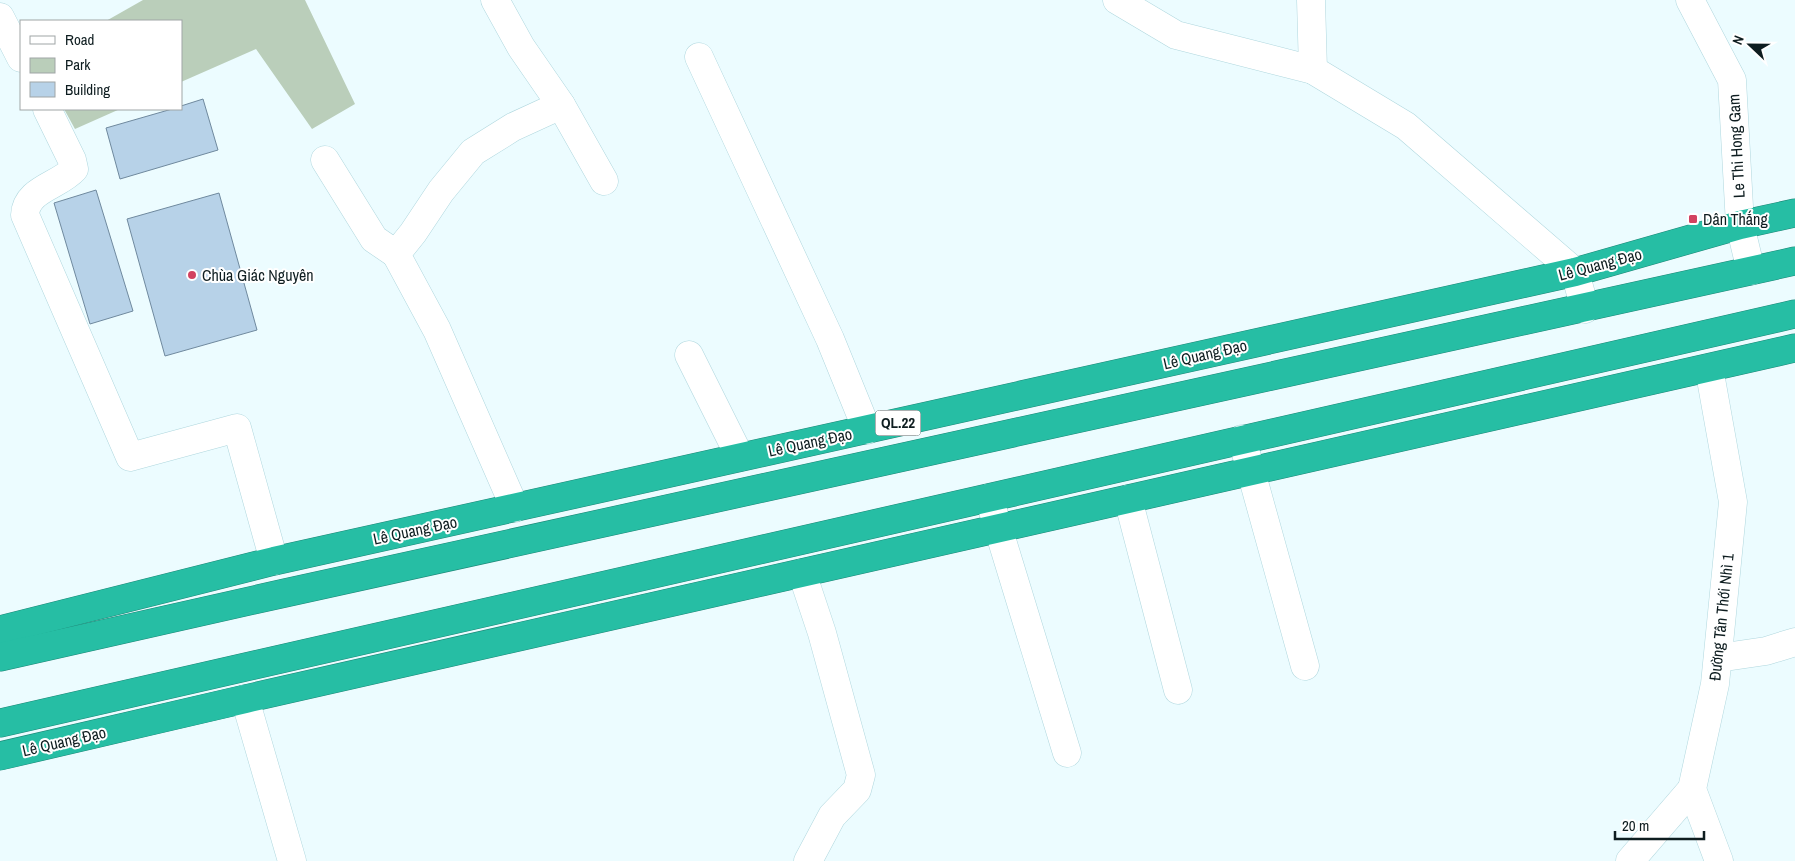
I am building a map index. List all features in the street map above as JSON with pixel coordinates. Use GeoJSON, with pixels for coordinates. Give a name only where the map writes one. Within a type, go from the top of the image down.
{"type":"FeatureCollection","features":[{"type":"Feature","properties":{"kind":"highway","name":"Lê Quang Đạo"},"geometry":{"type":"LineString","coordinates":[[0,627],[274,560],[1575,272],[1740,225],[1795,213]]}},
{"type":"Feature","properties":{"kind":"highway","name":"Lê Quang Đạo"},"geometry":{"type":"LineString","coordinates":[[0,657],[285,592],[1795,262]]}},
{"type":"Feature","properties":{"kind":"highway","name":"Lê Quang Đạo"},"geometry":{"type":"LineString","coordinates":[[0,723],[1795,314]]}},
{"type":"Feature","properties":{"kind":"highway"},"geometry":{"type":"LineString","coordinates":[[1703,334],[1709,368]]}},
{"type":"Feature","properties":{"kind":"highway","name":"Lê Quang Đạo"},"geometry":{"type":"LineString","coordinates":[[0,756],[1795,348]]}},
{"type":"Feature","properties":{"kind":"street"},"geometry":{"type":"LineString","coordinates":[[494,0],[521,47],[561,105],[604,181]]}},
{"type":"Feature","properties":{"kind":"street"},"geometry":{"type":"LineString","coordinates":[[1117,0],[1176,35],[1313,70],[1406,126],[1575,272],[1585,309]]}},
{"type":"Feature","properties":{"kind":"street"},"geometry":{"type":"LineString","coordinates":[[1311,0],[1313,70]]}},
{"type":"Feature","properties":{"kind":"street","name":"Le Thi Hong Gam"},"geometry":{"type":"LineString","coordinates":[[1690,0],[1732,80],[1740,225],[1751,271]]}},
{"type":"Feature","properties":{"kind":"street"},"geometry":{"type":"LineString","coordinates":[[0,17],[20,56]]}},
{"type":"Feature","properties":{"kind":"street"},"geometry":{"type":"LineString","coordinates":[[699,57],[830,339],[867,430]]}},
{"type":"Feature","properties":{"kind":"street"},"geometry":{"type":"LineString","coordinates":[[396,254],[413,233],[441,191],[473,152],[513,127],[561,105]]}},
{"type":"Feature","properties":{"kind":"street"},"geometry":{"type":"LineString","coordinates":[[47,110],[72,160],[74,169],[68,176],[32,196],[25,205],[25,215],[130,457],[238,428],[274,560]]}},
{"type":"Feature","properties":{"kind":"street"},"geometry":{"type":"LineString","coordinates":[[325,160],[374,239],[396,254],[437,330],[515,508]]}},
{"type":"Feature","properties":{"kind":"street"},"geometry":{"type":"LineString","coordinates":[[689,355],[740,457]]}},
{"type":"Feature","properties":{"kind":"street","name":"Đường Tân Thới Nhì 1"},"geometry":{"type":"LineString","coordinates":[[1692,789],[1715,684],[1733,502],[1709,368]]}},
{"type":"Feature","properties":{"kind":"street"},"geometry":{"type":"LineString","coordinates":[[1242,439],[1305,666]]}},
{"type":"Feature","properties":{"kind":"street"},"geometry":{"type":"LineString","coordinates":[[989,498],[1067,753]]}},
{"type":"Feature","properties":{"kind":"street"},"geometry":{"type":"LineString","coordinates":[[1128,500],[1178,690]]}},
{"type":"Feature","properties":{"kind":"street"},"geometry":{"type":"LineString","coordinates":[[802,573],[822,633],[861,775],[857,790],[832,816],[808,861]]}},
{"type":"Feature","properties":{"kind":"street"},"geometry":{"type":"LineString","coordinates":[[1718,658],[1766,651],[1795,642]]}},
{"type":"Feature","properties":{"kind":"street"},"geometry":{"type":"LineString","coordinates":[[245,699],[292,861]]}},
{"type":"Feature","properties":{"kind":"street"},"geometry":{"type":"LineString","coordinates":[[1630,861],[1692,789],[1719,861]]}},
{"type":"Feature","properties":{"kind":"green space"},"geometry":{"type":"Polygon","coordinates":[[[143,0],[305,0],[355,104],[312,129],[256,49],[182,82],[182,20],[108,20],[143,0]]]}},
{"type":"Feature","properties":{"kind":"green space"},"geometry":{"type":"Polygon","coordinates":[[[65,110],[118,110],[75,129],[65,110]]]}},
{"type":"Feature","properties":{"kind":"building"},"geometry":{"type":"Polygon","coordinates":[[[203,99],[218,150],[120,179],[106,128],[169,110],[182,110],[182,106],[203,99]]]}},
{"type":"Feature","properties":{"kind":"building"},"geometry":{"type":"Polygon","coordinates":[[[96,190],[133,311],[90,324],[54,203],[96,190]]]}},
{"type":"Feature","properties":{"kind":"building","name":"Chùa Giác Nguyên"},"geometry":{"type":"Polygon","coordinates":[[[219,193],[257,330],[165,356],[127,219],[219,193]]]}},
{"type":"Feature","properties":{"kind":"place","name":"Dân Thắng"},"geometry":{"type":"Point","coordinates":[1693,219]}},
{"type":"Feature","properties":{"kind":"place","name":"Chùa Giác Nguyên"},"geometry":{"type":"Point","coordinates":[192,275]}}]}
